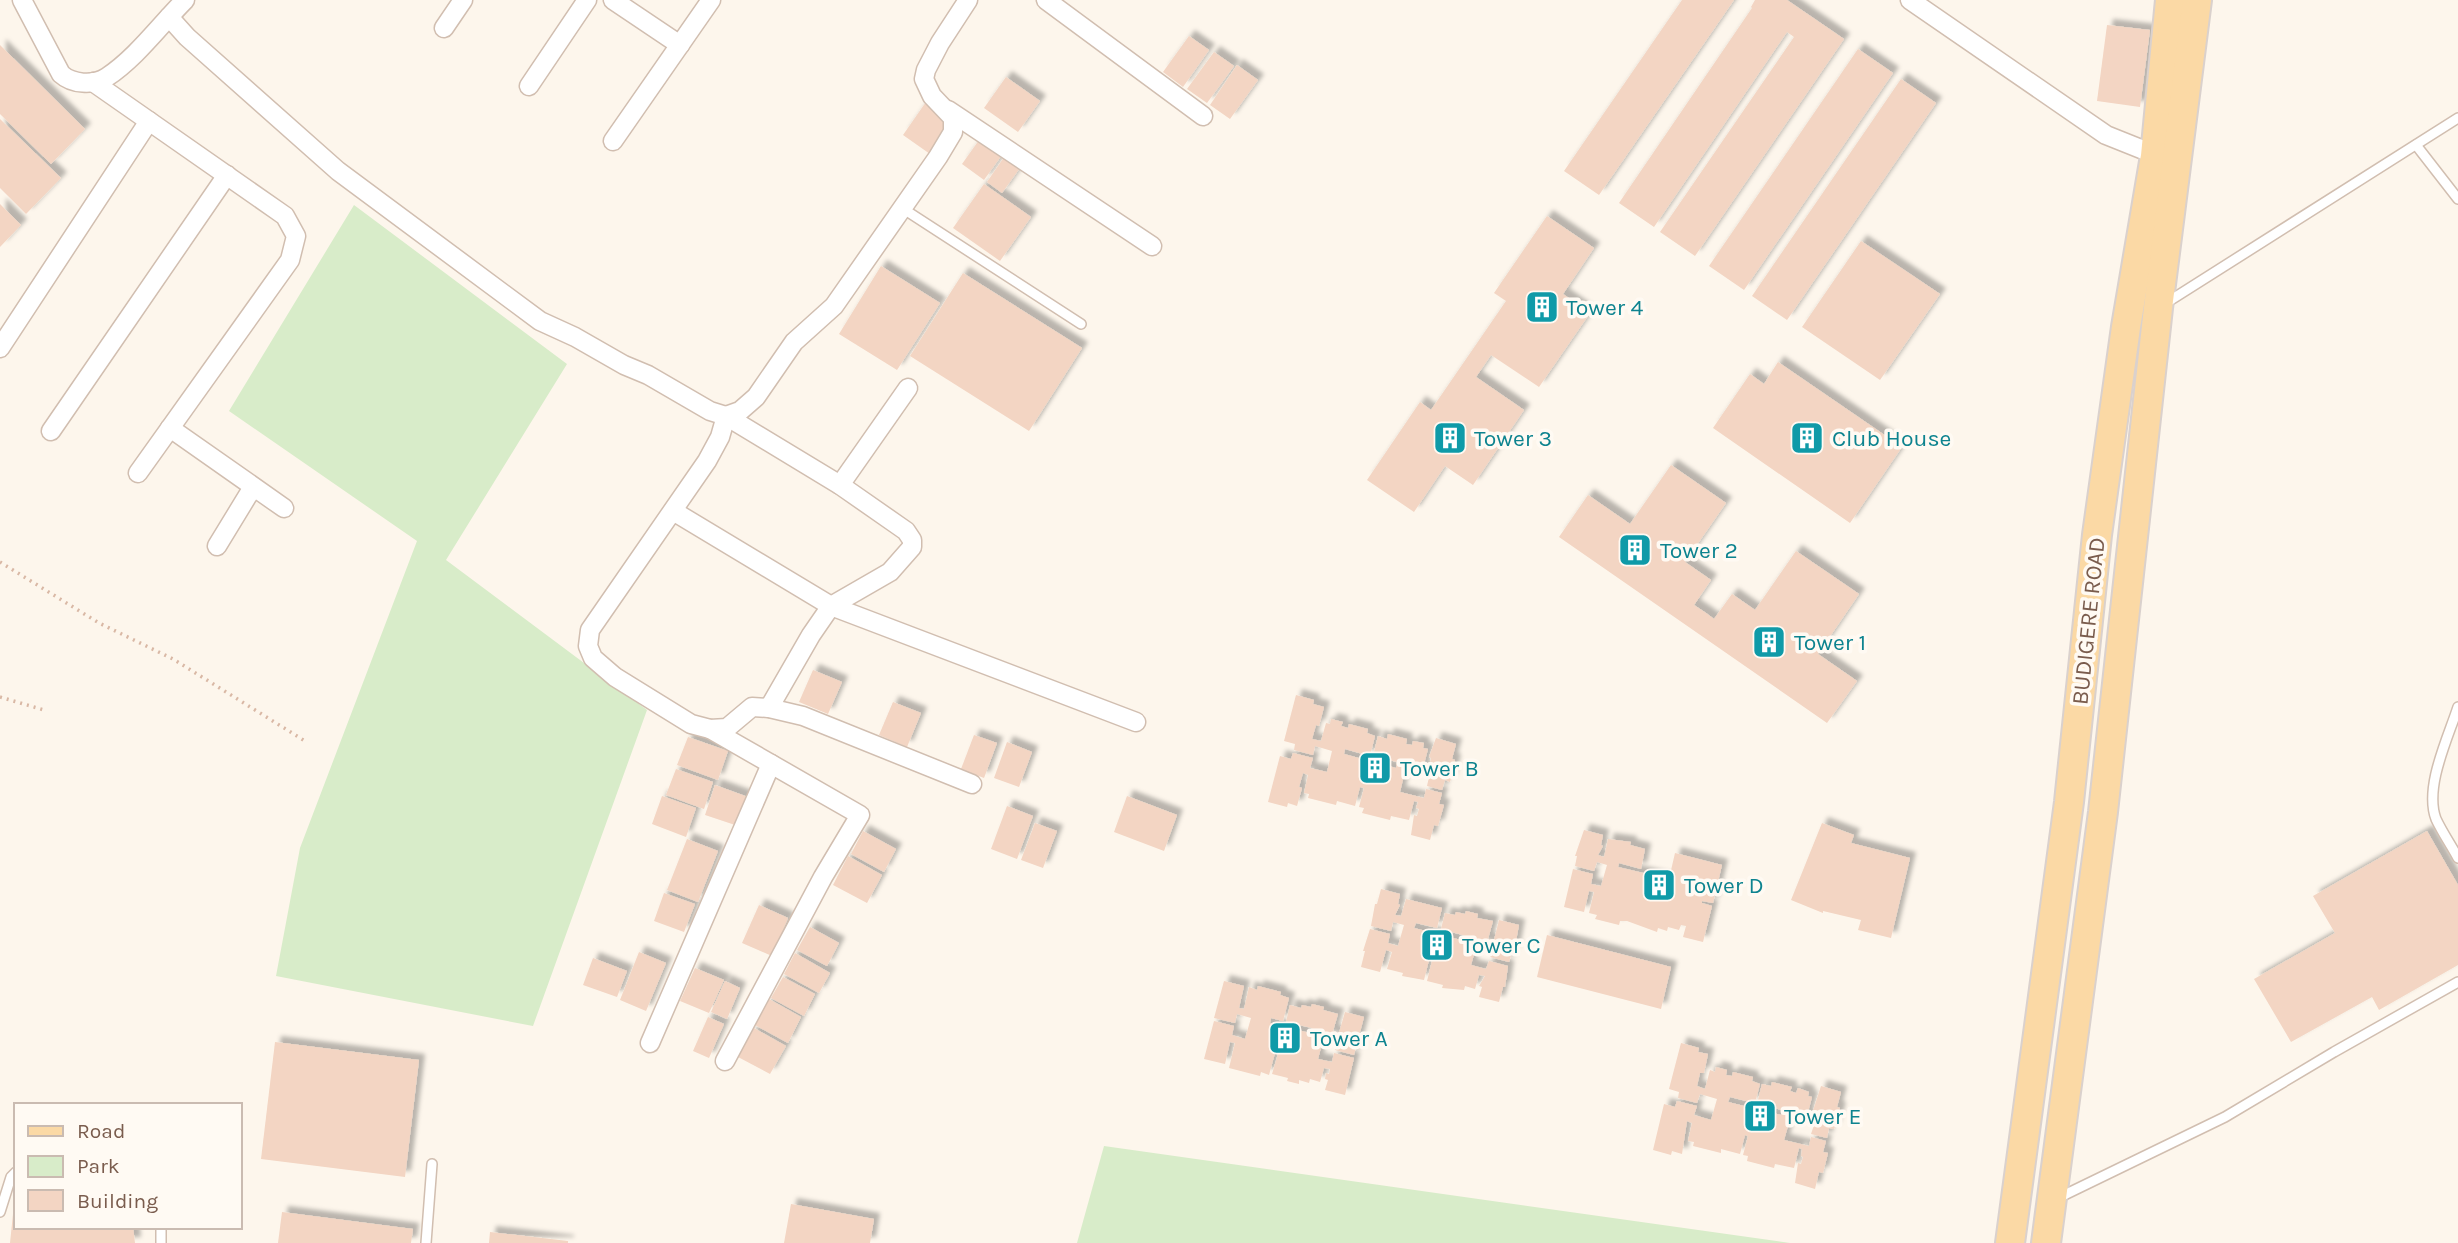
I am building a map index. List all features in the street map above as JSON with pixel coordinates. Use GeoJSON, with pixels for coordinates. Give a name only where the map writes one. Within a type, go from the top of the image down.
{"type":"FeatureCollection","features":[{"type":"Feature","properties":{"kind":"main road","name":"BUDIGERE ROAD"},"geometry":{"type":"LineString","coordinates":[[2046,1243],[2103,812],[2158,308],[2167,158],[2171,0]]}},
{"type":"Feature","properties":{"kind":"main road","name":"BUDIGERE ROAD"},"geometry":{"type":"LineString","coordinates":[[2010,1243],[2070,802],[2097,535],[2126,327],[2167,158],[2197,0]]}},
{"type":"Feature","properties":{"kind":"street"},"geometry":{"type":"LineString","coordinates":[[22,0],[61,74],[73,81],[93,82],[107,77],[185,0]]}},
{"type":"Feature","properties":{"kind":"street"},"geometry":{"type":"LineString","coordinates":[[444,28],[463,0]]}},
{"type":"Feature","properties":{"kind":"street"},"geometry":{"type":"LineString","coordinates":[[529,86],[587,0]]}},
{"type":"Feature","properties":{"kind":"street"},"geometry":{"type":"LineString","coordinates":[[613,0],[680,45]]}},
{"type":"Feature","properties":{"kind":"street"},"geometry":{"type":"LineString","coordinates":[[613,141],[711,0]]}},
{"type":"Feature","properties":{"kind":"street"},"geometry":{"type":"LineString","coordinates":[[726,416],[740,411],[756,397],[794,342],[834,306],[953,132],[953,118],[932,96],[924,79],[926,70],[968,0]]}},
{"type":"Feature","properties":{"kind":"street"},"geometry":{"type":"LineString","coordinates":[[1046,0],[1203,116]]}},
{"type":"Feature","properties":{"kind":"street"},"geometry":{"type":"LineString","coordinates":[[1910,0],[2106,135],[2167,158]]}},
{"type":"Feature","properties":{"kind":"street"},"geometry":{"type":"LineString","coordinates":[[169,17],[187,37],[338,171],[540,321],[648,375],[710,411],[726,416],[840,485],[906,531],[912,540],[912,547],[890,572],[831,606],[769,708]]}},
{"type":"Feature","properties":{"kind":"street"},"geometry":{"type":"LineString","coordinates":[[93,82],[285,216],[296,236],[290,260],[138,473]]}},
{"type":"Feature","properties":{"kind":"street"},"geometry":{"type":"LineString","coordinates":[[941,105],[1152,246]]}},
{"type":"Feature","properties":{"kind":"street"},"geometry":{"type":"LineString","coordinates":[[0,348],[149,121]]}},
{"type":"Feature","properties":{"kind":"street"},"geometry":{"type":"LineString","coordinates":[[51,431],[227,176]]}},
{"type":"Feature","properties":{"kind":"street"},"geometry":{"type":"LineString","coordinates":[[840,485],[908,388]]}},
{"type":"Feature","properties":{"kind":"street"},"geometry":{"type":"LineString","coordinates":[[725,1061],[823,877],[860,815],[710,729],[691,724],[615,677],[593,658],[588,646],[590,630],[707,461],[726,416]]}},
{"type":"Feature","properties":{"kind":"street"},"geometry":{"type":"LineString","coordinates":[[170,428],[284,508]]}},
{"type":"Feature","properties":{"kind":"street"},"geometry":{"type":"LineString","coordinates":[[217,545],[253,487]]}},
{"type":"Feature","properties":{"kind":"street"},"geometry":{"type":"LineString","coordinates":[[673,511],[831,606],[1136,722]]}},
{"type":"Feature","properties":{"kind":"street"},"geometry":{"type":"LineString","coordinates":[[710,729],[727,728],[752,707],[769,708],[803,716],[972,784]]}},
{"type":"Feature","properties":{"kind":"street"},"geometry":{"type":"LineString","coordinates":[[650,1043],[771,764]]}},
{"type":"Feature","properties":{"kind":"lane"},"geometry":{"type":"LineString","coordinates":[[2158,308],[2458,118]]}},
{"type":"Feature","properties":{"kind":"lane"},"geometry":{"type":"LineString","coordinates":[[2416,145],[2458,199]]}},
{"type":"Feature","properties":{"kind":"lane"},"geometry":{"type":"LineString","coordinates":[[902,208],[1081,324]]}},
{"type":"Feature","properties":{"kind":"lane"},"geometry":{"type":"LineString","coordinates":[[2458,707],[2434,782],[2432,798],[2436,818],[2458,858]]}},
{"type":"Feature","properties":{"kind":"lane"},"geometry":{"type":"LineString","coordinates":[[2052,1201],[2224,1117],[2458,982]]}},
{"type":"Feature","properties":{"kind":"lane"},"geometry":{"type":"LineString","coordinates":[[426,1243],[432,1164]]}},
{"type":"Feature","properties":{"kind":"lane"},"geometry":{"type":"LineString","coordinates":[[0,1212],[14,1174]]}},
{"type":"Feature","properties":{"kind":"path"},"geometry":{"type":"LineString","coordinates":[[0,562],[99,623],[173,659],[305,741]]}},
{"type":"Feature","properties":{"kind":"path"},"geometry":{"type":"LineString","coordinates":[[0,697],[44,710]]}},
{"type":"Feature","properties":{"kind":"green space"},"geometry":{"type":"Polygon","coordinates":[[[354,205],[567,364],[446,560],[647,710],[533,1026],[276,976],[300,848],[417,541],[229,411],[354,205]]]}},
{"type":"Feature","properties":{"kind":"green space"},"geometry":{"type":"Polygon","coordinates":[[[1104,1146],[1790,1243],[1077,1243],[1104,1146]]]}},
{"type":"Feature","properties":{"kind":"building"},"geometry":{"type":"Polygon","coordinates":[[[1682,0],[1734,0],[1599,195],[1564,171],[1682,0]]]}},
{"type":"Feature","properties":{"kind":"building"},"geometry":{"type":"Polygon","coordinates":[[[1755,0],[1787,0],[1844,39],[1695,256],[1660,232],[1794,37],[1787,32],[1654,227],[1619,203],[1755,0]]]}},
{"type":"Feature","properties":{"kind":"building"},"geometry":{"type":"Polygon","coordinates":[[[2107,25],[2150,30],[2140,107],[2097,101],[2107,25]]]}},
{"type":"Feature","properties":{"kind":"building"},"geometry":{"type":"Polygon","coordinates":[[[1189,36],[1209,50],[1183,87],[1163,72],[1189,36]]]}},
{"type":"Feature","properties":{"kind":"building"},"geometry":{"type":"Polygon","coordinates":[[[0,45],[85,129],[51,164],[0,114],[0,45]]]}},
{"type":"Feature","properties":{"kind":"building"},"geometry":{"type":"Polygon","coordinates":[[[1858,49],[1893,73],[1744,290],[1709,266],[1858,49]]]}},
{"type":"Feature","properties":{"kind":"building"},"geometry":{"type":"Polygon","coordinates":[[[1214,52],[1234,66],[1207,103],[1187,89],[1214,52]]]}},
{"type":"Feature","properties":{"kind":"building"},"geometry":{"type":"Polygon","coordinates":[[[1237,65],[1258,80],[1230,119],[1210,105],[1237,65]]]}},
{"type":"Feature","properties":{"kind":"building"},"geometry":{"type":"Polygon","coordinates":[[[1006,77],[1040,101],[1018,132],[984,108],[1006,77]]]}},
{"type":"Feature","properties":{"kind":"building"},"geometry":{"type":"Polygon","coordinates":[[[1901,79],[1936,103],[1787,320],[1752,296],[1901,79]]]}},
{"type":"Feature","properties":{"kind":"building"},"geometry":{"type":"Polygon","coordinates":[[[926,102],[953,121],[930,154],[903,135],[926,102]]]}},
{"type":"Feature","properties":{"kind":"building"},"geometry":{"type":"Polygon","coordinates":[[[0,119],[61,178],[26,214],[0,188],[0,119]]]}},
{"type":"Feature","properties":{"kind":"building"},"geometry":{"type":"Polygon","coordinates":[[[982,136],[1004,152],[984,180],[962,164],[982,136]]]}},
{"type":"Feature","properties":{"kind":"building"},"geometry":{"type":"Polygon","coordinates":[[[1007,153],[1022,165],[1002,193],[987,182],[1007,153]]]}},
{"type":"Feature","properties":{"kind":"building"},"geometry":{"type":"Polygon","coordinates":[[[984,184],[1031,217],[1000,261],[953,228],[984,184]]]}},
{"type":"Feature","properties":{"kind":"building"},"geometry":{"type":"Polygon","coordinates":[[[0,204],[21,225],[0,247],[0,204]]]}},
{"type":"Feature","properties":{"kind":"building"},"geometry":{"type":"Polygon","coordinates":[[[1547,216],[1594,248],[1563,294],[1590,313],[1539,387],[1491,355],[1476,377],[1524,410],[1473,485],[1445,466],[1414,512],[1367,480],[1420,402],[1431,410],[1506,301],[1494,293],[1547,216]]]}},
{"type":"Feature","properties":{"kind":"building"},"geometry":{"type":"Polygon","coordinates":[[[1861,241],[1940,294],[1880,380],[1802,327],[1861,241]]]}},
{"type":"Feature","properties":{"kind":"building"},"geometry":{"type":"Polygon","coordinates":[[[881,266],[940,303],[897,370],[839,334],[881,266]]]}},
{"type":"Feature","properties":{"kind":"building"},"geometry":{"type":"Polygon","coordinates":[[[963,273],[1082,348],[1029,431],[910,356],[963,273]]]}},
{"type":"Feature","properties":{"kind":"building","name":"Club House"},"geometry":{"type":"Polygon","coordinates":[[[1778,362],[1902,447],[1850,523],[1713,428],[1750,374],[1764,384],[1778,362]]]}},
{"type":"Feature","properties":{"kind":"building"},"geometry":{"type":"Polygon","coordinates":[[[1671,465],[1726,503],[1685,562],[1711,580],[1694,605],[1714,619],[1732,594],[1755,610],[1796,551],[1859,594],[1818,654],[1857,681],[1827,723],[1559,537],[1588,495],[1630,524],[1671,465]]]}},
{"type":"Feature","properties":{"kind":"building"},"geometry":{"type":"Polygon","coordinates":[[[813,670],[842,682],[828,714],[799,702],[813,670]]]}},
{"type":"Feature","properties":{"kind":"building","name":"Tower B"},"geometry":{"type":"Polygon","coordinates":[[[1296,695],[1314,700],[1313,704],[1324,707],[1312,739],[1321,741],[1326,723],[1330,724],[1331,719],[1343,722],[1341,726],[1348,728],[1349,724],[1368,729],[1367,733],[1375,736],[1370,756],[1345,749],[1344,754],[1396,768],[1397,762],[1373,756],[1378,736],[1387,739],[1388,734],[1407,739],[1406,744],[1412,745],[1413,741],[1424,743],[1423,748],[1428,749],[1423,768],[1426,769],[1430,765],[1429,757],[1436,738],[1456,744],[1450,782],[1445,780],[1442,790],[1427,786],[1429,777],[1405,771],[1400,792],[1424,798],[1426,789],[1442,793],[1439,804],[1444,805],[1438,826],[1434,825],[1430,840],[1411,835],[1414,815],[1417,816],[1419,809],[1416,808],[1418,802],[1414,801],[1409,820],[1391,816],[1390,820],[1362,813],[1364,808],[1359,807],[1364,788],[1360,787],[1355,806],[1337,801],[1336,805],[1308,798],[1309,794],[1304,793],[1308,775],[1303,773],[1297,806],[1288,803],[1287,807],[1268,802],[1280,756],[1291,759],[1293,753],[1313,758],[1310,768],[1327,772],[1332,751],[1315,746],[1313,755],[1294,750],[1295,744],[1284,741],[1296,695]]]}},
{"type":"Feature","properties":{"kind":"building"},"geometry":{"type":"Polygon","coordinates":[[[893,702],[921,713],[907,747],[879,735],[893,702]]]}},
{"type":"Feature","properties":{"kind":"building"},"geometry":{"type":"Polygon","coordinates":[[[974,735],[997,743],[984,778],[961,769],[974,735]]]}},
{"type":"Feature","properties":{"kind":"building"},"geometry":{"type":"Polygon","coordinates":[[[688,737],[728,751],[718,780],[677,765],[688,737]]]}},
{"type":"Feature","properties":{"kind":"building"},"geometry":{"type":"Polygon","coordinates":[[[1007,742],[1032,752],[1019,787],[994,778],[1007,742]]]}},
{"type":"Feature","properties":{"kind":"building"},"geometry":{"type":"Polygon","coordinates":[[[676,769],[713,782],[704,809],[666,795],[676,769]]]}},
{"type":"Feature","properties":{"kind":"building"},"geometry":{"type":"Polygon","coordinates":[[[715,785],[748,797],[738,826],[705,815],[715,785]]]}},
{"type":"Feature","properties":{"kind":"building"},"geometry":{"type":"Polygon","coordinates":[[[662,796],[696,808],[686,837],[652,824],[662,796]]]}},
{"type":"Feature","properties":{"kind":"building"},"geometry":{"type":"Polygon","coordinates":[[[1127,796],[1177,815],[1164,851],[1114,832],[1127,796]]]}},
{"type":"Feature","properties":{"kind":"building"},"geometry":{"type":"Polygon","coordinates":[[[1007,806],[1033,816],[1017,859],[991,849],[1007,806]]]}},
{"type":"Feature","properties":{"kind":"building"},"geometry":{"type":"Polygon","coordinates":[[[1035,823],[1057,831],[1043,868],[1021,860],[1035,823]]]}},
{"type":"Feature","properties":{"kind":"building"},"geometry":{"type":"Polygon","coordinates":[[[1822,823],[1854,835],[1851,843],[1910,858],[1891,938],[1858,930],[1861,920],[1823,913],[1791,900],[1822,823]]]}},
{"type":"Feature","properties":{"kind":"building","name":"Tower D"},"geometry":{"type":"Polygon","coordinates":[[[1584,830],[1603,835],[1603,846],[1598,855],[1604,857],[1608,839],[1631,842],[1630,845],[1645,849],[1641,869],[1619,863],[1618,867],[1669,879],[1675,853],[1722,865],[1713,903],[1702,901],[1712,906],[1703,942],[1683,937],[1686,926],[1681,925],[1679,930],[1668,927],[1667,931],[1658,928],[1657,932],[1627,921],[1620,921],[1619,925],[1595,919],[1597,915],[1589,913],[1594,892],[1589,891],[1584,912],[1564,907],[1573,869],[1593,874],[1591,884],[1601,886],[1607,865],[1597,862],[1594,871],[1575,866],[1575,856],[1584,830]]]}},
{"type":"Feature","properties":{"kind":"building"},"geometry":{"type":"Polygon","coordinates":[[[863,831],[896,849],[884,872],[851,854],[863,831]]]}},
{"type":"Feature","properties":{"kind":"building"},"geometry":{"type":"Polygon","coordinates":[[[2427,831],[2458,885],[2458,965],[2379,1010],[2372,997],[2291,1042],[2254,979],[2335,933],[2313,896],[2427,831]]]}},
{"type":"Feature","properties":{"kind":"building"},"geometry":{"type":"Polygon","coordinates":[[[687,839],[718,851],[698,902],[667,890],[687,839]]]}},
{"type":"Feature","properties":{"kind":"building"},"geometry":{"type":"Polygon","coordinates":[[[848,856],[882,875],[867,903],[833,885],[848,856]]]}},
{"type":"Feature","properties":{"kind":"building","name":"Tower C"},"geometry":{"type":"Polygon","coordinates":[[[1381,889],[1400,894],[1400,905],[1395,915],[1401,916],[1406,899],[1442,908],[1437,928],[1416,923],[1414,928],[1465,941],[1466,936],[1441,929],[1445,913],[1455,915],[1456,912],[1465,914],[1466,911],[1478,914],[1477,918],[1493,921],[1488,939],[1494,940],[1499,920],[1519,925],[1514,952],[1509,962],[1490,957],[1492,948],[1477,944],[1471,965],[1486,969],[1489,961],[1508,966],[1505,987],[1499,1002],[1479,997],[1482,987],[1479,986],[1485,976],[1479,975],[1475,989],[1465,986],[1464,990],[1442,988],[1443,985],[1427,981],[1432,961],[1429,960],[1424,980],[1402,976],[1403,973],[1387,969],[1392,952],[1386,950],[1380,972],[1361,967],[1370,929],[1390,934],[1388,943],[1398,946],[1404,925],[1393,922],[1391,931],[1371,926],[1381,889]]]}},
{"type":"Feature","properties":{"kind":"building"},"geometry":{"type":"Polygon","coordinates":[[[664,893],[695,904],[684,932],[654,921],[664,893]]]}},
{"type":"Feature","properties":{"kind":"building"},"geometry":{"type":"Polygon","coordinates":[[[759,905],[788,918],[772,956],[742,943],[759,905]]]}},
{"type":"Feature","properties":{"kind":"building"},"geometry":{"type":"Polygon","coordinates":[[[810,927],[839,943],[827,966],[797,950],[810,927]]]}},
{"type":"Feature","properties":{"kind":"building"},"geometry":{"type":"Polygon","coordinates":[[[1547,935],[1671,967],[1661,1009],[1537,977],[1547,935]]]}},
{"type":"Feature","properties":{"kind":"building"},"geometry":{"type":"Polygon","coordinates":[[[639,952],[666,963],[646,1011],[620,1000],[639,952]]]}},
{"type":"Feature","properties":{"kind":"building"},"geometry":{"type":"Polygon","coordinates":[[[795,953],[830,973],[819,993],[784,974],[795,953]]]}},
{"type":"Feature","properties":{"kind":"building"},"geometry":{"type":"Polygon","coordinates":[[[593,958],[627,971],[617,997],[583,985],[593,958]]]}},
{"type":"Feature","properties":{"kind":"building"},"geometry":{"type":"Polygon","coordinates":[[[695,968],[724,980],[709,1013],[680,1001],[695,968]]]}},
{"type":"Feature","properties":{"kind":"building"},"geometry":{"type":"Polygon","coordinates":[[[783,977],[815,994],[804,1016],[771,998],[783,977]]]}},
{"type":"Feature","properties":{"kind":"building"},"geometry":{"type":"Polygon","coordinates":[[[725,981],[740,988],[727,1019],[711,1012],[725,981]]]}},
{"type":"Feature","properties":{"kind":"building","name":"Tower A"},"geometry":{"type":"Polygon","coordinates":[[[1224,981],[1244,986],[1239,1008],[1244,1009],[1249,987],[1257,990],[1258,986],[1281,992],[1280,995],[1289,998],[1283,1021],[1271,1018],[1270,1023],[1310,1033],[1312,1028],[1286,1022],[1290,1005],[1301,1008],[1302,1005],[1311,1007],[1312,1004],[1338,1014],[1333,1031],[1339,1033],[1345,1012],[1364,1017],[1354,1055],[1335,1050],[1338,1040],[1324,1036],[1318,1059],[1332,1062],[1334,1053],[1354,1058],[1345,1095],[1325,1090],[1328,1080],[1325,1079],[1326,1073],[1329,1074],[1330,1069],[1324,1068],[1320,1082],[1299,1080],[1299,1084],[1272,1074],[1278,1054],[1275,1053],[1269,1075],[1261,1072],[1260,1076],[1229,1068],[1235,1043],[1230,1042],[1225,1064],[1204,1059],[1214,1021],[1234,1026],[1232,1035],[1245,1039],[1251,1018],[1237,1014],[1235,1023],[1214,1018],[1224,981]]]}},
{"type":"Feature","properties":{"kind":"building"},"geometry":{"type":"Polygon","coordinates":[[[769,999],[801,1017],[788,1043],[755,1025],[769,999]]]}},
{"type":"Feature","properties":{"kind":"building"},"geometry":{"type":"Polygon","coordinates":[[[708,1017],[724,1024],[709,1058],[693,1051],[708,1017]]]}},
{"type":"Feature","properties":{"kind":"building"},"geometry":{"type":"Polygon","coordinates":[[[754,1028],[786,1046],[770,1074],[738,1057],[754,1028]]]}},
{"type":"Feature","properties":{"kind":"building"},"geometry":{"type":"Polygon","coordinates":[[[275,1042],[419,1060],[405,1177],[261,1159],[275,1042]]]}},
{"type":"Feature","properties":{"kind":"building","name":"Tower E"},"geometry":{"type":"Polygon","coordinates":[[[1681,1043],[1699,1048],[1698,1052],[1708,1054],[1704,1073],[1700,1073],[1697,1086],[1705,1089],[1710,1070],[1715,1072],[1716,1067],[1727,1070],[1726,1075],[1732,1076],[1733,1072],[1753,1077],[1752,1081],[1760,1084],[1755,1103],[1730,1097],[1728,1102],[1781,1115],[1782,1110],[1757,1104],[1762,1084],[1771,1086],[1772,1082],[1792,1087],[1790,1091],[1796,1093],[1798,1088],[1809,1092],[1808,1096],[1812,1097],[1807,1116],[1811,1117],[1821,1086],[1841,1092],[1834,1129],[1829,1128],[1827,1138],[1811,1134],[1814,1125],[1790,1119],[1784,1140],[1809,1146],[1811,1137],[1826,1141],[1823,1152],[1828,1153],[1815,1189],[1795,1183],[1798,1163],[1801,1164],[1803,1157],[1802,1149],[1799,1148],[1794,1168],[1775,1164],[1774,1168],[1747,1161],[1748,1156],[1743,1155],[1748,1136],[1745,1135],[1740,1154],[1721,1149],[1721,1153],[1693,1146],[1694,1142],[1688,1141],[1692,1123],[1687,1121],[1682,1154],[1672,1151],[1671,1155],[1653,1150],[1664,1104],[1675,1107],[1677,1101],[1697,1106],[1694,1115],[1711,1120],[1717,1099],[1700,1094],[1697,1103],[1678,1098],[1679,1092],[1669,1089],[1681,1043]]]}},
{"type":"Feature","properties":{"kind":"building"},"geometry":{"type":"Polygon","coordinates":[[[14,1204],[14,1229],[133,1229],[135,1243],[10,1243],[14,1204]]]}},
{"type":"Feature","properties":{"kind":"building"},"geometry":{"type":"Polygon","coordinates":[[[791,1204],[874,1219],[870,1243],[784,1243],[791,1204]]]}},
{"type":"Feature","properties":{"kind":"building"},"geometry":{"type":"Polygon","coordinates":[[[282,1212],[413,1229],[411,1243],[278,1243],[282,1212]]]}},
{"type":"Feature","properties":{"kind":"building"},"geometry":{"type":"Polygon","coordinates":[[[490,1232],[568,1241],[568,1243],[489,1243],[490,1232]]]}},
{"type":"Feature","properties":{"kind":"place","name":"Tower 4"},"geometry":{"type":"Point","coordinates":[1542,307]}},
{"type":"Feature","properties":{"kind":"place","name":"Tower 3"},"geometry":{"type":"Point","coordinates":[1450,438]}},
{"type":"Feature","properties":{"kind":"place","name":"Club House"},"geometry":{"type":"Point","coordinates":[1807,438]}},
{"type":"Feature","properties":{"kind":"place","name":"Tower 2"},"geometry":{"type":"Point","coordinates":[1635,550]}},
{"type":"Feature","properties":{"kind":"place","name":"Tower 1"},"geometry":{"type":"Point","coordinates":[1769,642]}},
{"type":"Feature","properties":{"kind":"place","name":"Tower B"},"geometry":{"type":"Point","coordinates":[1375,768]}},
{"type":"Feature","properties":{"kind":"place","name":"Tower D"},"geometry":{"type":"Point","coordinates":[1659,885]}},
{"type":"Feature","properties":{"kind":"place","name":"Tower C"},"geometry":{"type":"Point","coordinates":[1437,945]}},
{"type":"Feature","properties":{"kind":"place","name":"Tower A"},"geometry":{"type":"Point","coordinates":[1285,1038]}},
{"type":"Feature","properties":{"kind":"place","name":"Tower E"},"geometry":{"type":"Point","coordinates":[1760,1116]}}]}
